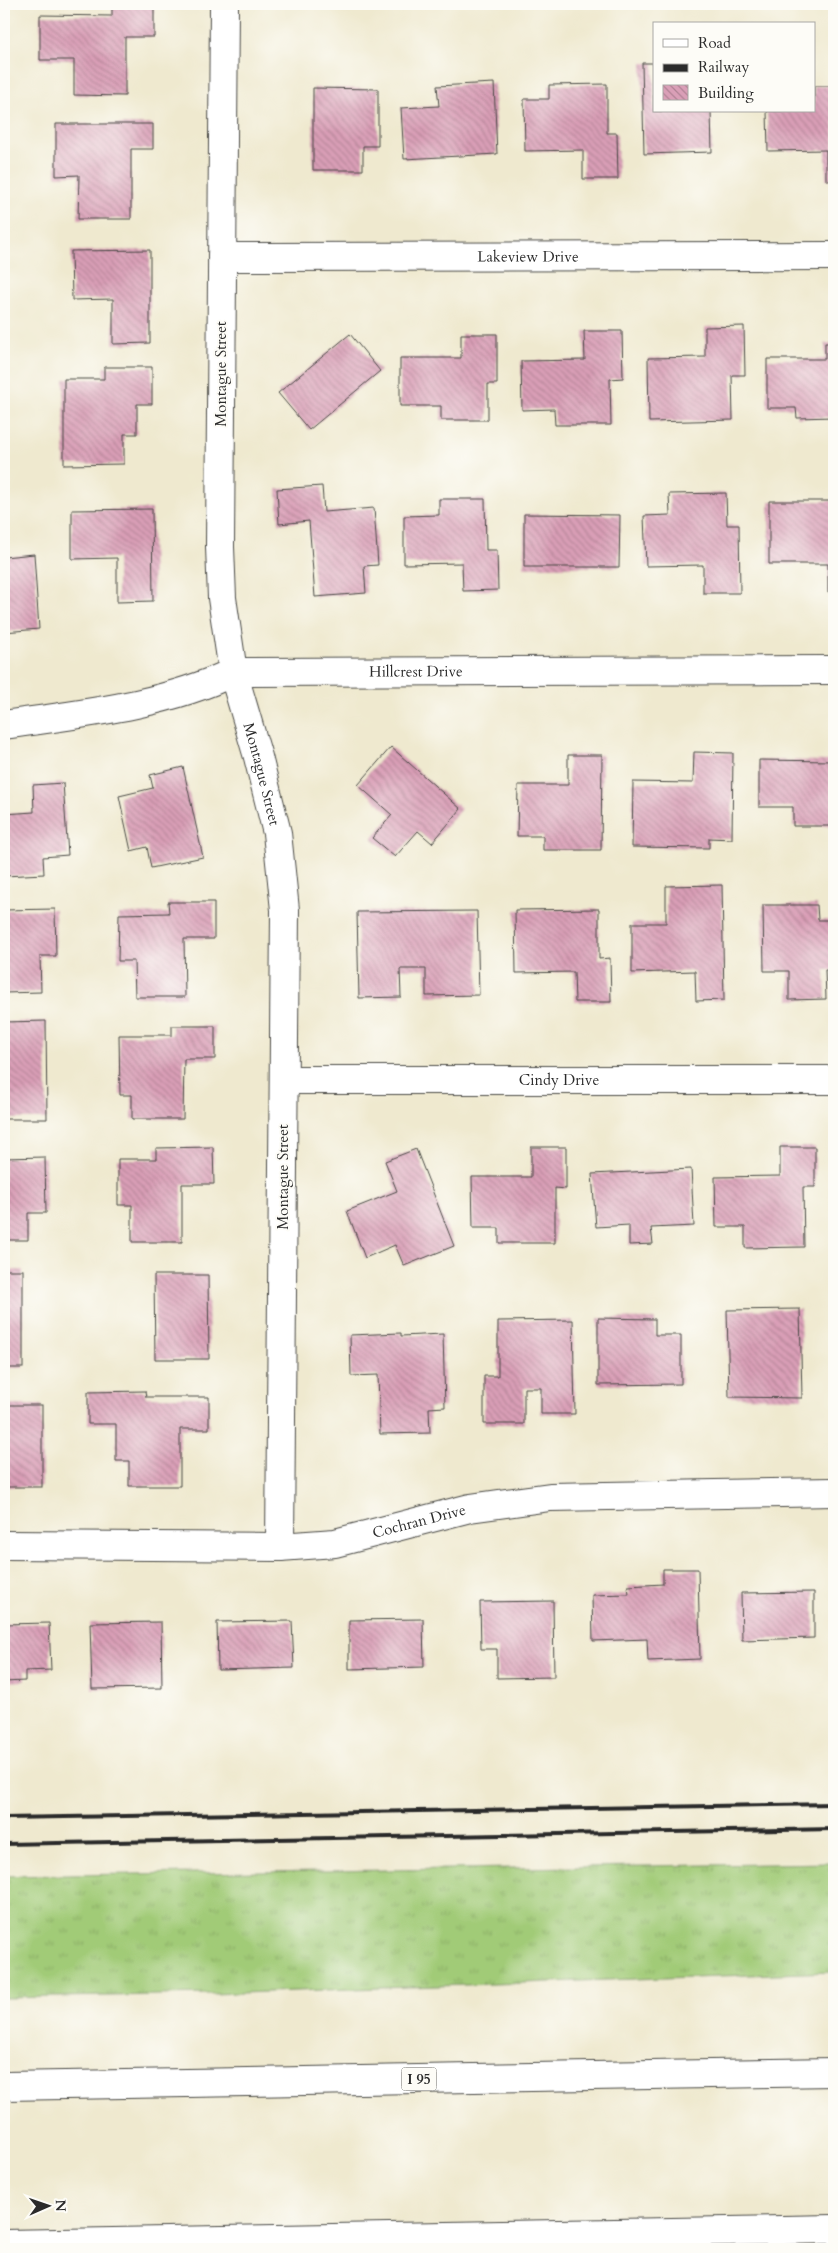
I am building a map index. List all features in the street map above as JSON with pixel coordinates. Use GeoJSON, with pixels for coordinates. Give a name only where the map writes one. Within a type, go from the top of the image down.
{"type":"FeatureCollection","features":[{"type":"Feature","properties":{"kind":"main road","name":"Montague Street"},"geometry":{"type":"LineString","coordinates":[[224,4],[220,547],[222,598],[233,672],[277,833],[285,910],[280,1548]]}},
{"type":"Feature","properties":{"kind":"main road","name":"Lakeview Drive"},"geometry":{"type":"LineString","coordinates":[[222,257],[834,256]]}},
{"type":"Feature","properties":{"kind":"main road","name":"Hillcrest Drive"},"geometry":{"type":"LineString","coordinates":[[4,725],[106,710],[205,686],[233,672],[834,670]]}},
{"type":"Feature","properties":{"kind":"main road","name":"Cindy Drive"},"geometry":{"type":"LineString","coordinates":[[284,1080],[834,1080]]}},
{"type":"Feature","properties":{"kind":"main road","name":"Cochran Drive"},"geometry":{"type":"LineString","coordinates":[[4,1546],[280,1548],[335,1543],[470,1508],[550,1498],[834,1492]]}},
{"type":"Feature","properties":{"kind":"main road","name":"I 95"},"geometry":{"type":"LineString","coordinates":[[4,2086],[834,2072]]}},
{"type":"Feature","properties":{"kind":"main road"},"geometry":{"type":"LineString","coordinates":[[4,2244],[834,2229]]}},
{"type":"Feature","properties":{"kind":"green space"},"geometry":{"type":"Polygon","coordinates":[[[834,1863],[834,1972],[212,1994],[4,1998],[4,1876],[834,1863]]]}},
{"type":"Feature","properties":{"kind":"building"},"geometry":{"type":"Polygon","coordinates":[[[112,4],[154,4],[154,37],[125,37],[125,96],[74,95],[74,60],[40,60],[40,15],[112,16],[112,4]]]}},
{"type":"Feature","properties":{"kind":"building"},"geometry":{"type":"Polygon","coordinates":[[[642,63],[653,63],[653,112],[711,112],[712,152],[644,154],[642,63]]]}},
{"type":"Feature","properties":{"kind":"building"},"geometry":{"type":"Polygon","coordinates":[[[494,83],[497,154],[404,159],[401,108],[439,106],[437,86],[494,83]]]}},
{"type":"Feature","properties":{"kind":"building"},"geometry":{"type":"Polygon","coordinates":[[[607,84],[607,133],[617,133],[618,179],[583,179],[583,150],[525,151],[524,99],[549,99],[549,85],[607,84]]]}},
{"type":"Feature","properties":{"kind":"building"},"geometry":{"type":"Polygon","coordinates":[[[816,86],[834,86],[834,180],[826,180],[826,150],[768,151],[767,112],[816,112],[816,86]]]}},
{"type":"Feature","properties":{"kind":"building"},"geometry":{"type":"Polygon","coordinates":[[[313,88],[378,89],[378,146],[363,146],[363,170],[313,170],[313,88]]]}},
{"type":"Feature","properties":{"kind":"building"},"geometry":{"type":"Polygon","coordinates":[[[56,124],[153,124],[153,149],[131,149],[131,219],[78,219],[79,175],[56,176],[56,124]]]}},
{"type":"Feature","properties":{"kind":"building"},"geometry":{"type":"Polygon","coordinates":[[[150,250],[150,343],[113,344],[113,299],[72,300],[71,251],[150,250]]]}},
{"type":"Feature","properties":{"kind":"building"},"geometry":{"type":"Polygon","coordinates":[[[744,326],[745,375],[732,375],[733,420],[649,422],[648,358],[705,357],[705,327],[744,326]]]}},
{"type":"Feature","properties":{"kind":"building"},"geometry":{"type":"Polygon","coordinates":[[[584,331],[622,331],[623,378],[610,379],[611,425],[555,425],[554,409],[522,410],[521,361],[585,360],[584,331]]]}},
{"type":"Feature","properties":{"kind":"building"},"geometry":{"type":"Polygon","coordinates":[[[350,334],[380,371],[309,430],[278,393],[350,334]]]}},
{"type":"Feature","properties":{"kind":"building"},"geometry":{"type":"Polygon","coordinates":[[[461,334],[497,334],[497,384],[488,384],[488,420],[441,420],[441,406],[400,406],[400,358],[461,358],[461,334]]]}},
{"type":"Feature","properties":{"kind":"building"},"geometry":{"type":"Polygon","coordinates":[[[825,343],[834,343],[834,417],[797,418],[796,408],[767,408],[767,359],[825,359],[825,343]]]}},
{"type":"Feature","properties":{"kind":"building"},"geometry":{"type":"Polygon","coordinates":[[[104,367],[152,367],[152,404],[137,404],[137,434],[124,434],[124,464],[64,465],[64,379],[104,379],[104,367]]]}},
{"type":"Feature","properties":{"kind":"building"},"geometry":{"type":"Polygon","coordinates":[[[322,486],[324,512],[374,508],[378,565],[364,566],[366,593],[315,597],[309,521],[279,524],[277,489],[322,486]]]}},
{"type":"Feature","properties":{"kind":"building"},"geometry":{"type":"Polygon","coordinates":[[[726,493],[727,525],[739,525],[740,593],[703,593],[703,565],[646,566],[644,516],[670,515],[669,494],[726,493]]]}},
{"type":"Feature","properties":{"kind":"building"},"geometry":{"type":"Polygon","coordinates":[[[439,499],[485,499],[486,550],[497,550],[498,590],[463,591],[462,563],[404,564],[404,516],[439,515],[439,499]]]}},
{"type":"Feature","properties":{"kind":"building"},"geometry":{"type":"Polygon","coordinates":[[[769,501],[834,501],[834,592],[828,592],[828,564],[769,564],[769,501]]]}},
{"type":"Feature","properties":{"kind":"building"},"geometry":{"type":"Polygon","coordinates":[[[152,509],[153,601],[117,602],[117,558],[72,559],[72,510],[152,509]]]}},
{"type":"Feature","properties":{"kind":"building"},"geometry":{"type":"Polygon","coordinates":[[[524,514],[620,515],[619,567],[524,567],[524,514]]]}},
{"type":"Feature","properties":{"kind":"building"},"geometry":{"type":"Polygon","coordinates":[[[34,554],[39,629],[4,632],[4,557],[34,554]]]}},
{"type":"Feature","properties":{"kind":"building"},"geometry":{"type":"Polygon","coordinates":[[[391,747],[461,809],[432,843],[418,831],[395,857],[372,838],[392,815],[358,785],[391,747]]]}},
{"type":"Feature","properties":{"kind":"building"},"geometry":{"type":"Polygon","coordinates":[[[694,752],[733,753],[732,839],[709,838],[709,848],[632,847],[633,782],[693,783],[694,752]]]}},
{"type":"Feature","properties":{"kind":"building"},"geometry":{"type":"Polygon","coordinates":[[[568,755],[602,755],[601,850],[543,850],[543,836],[517,836],[518,785],[568,785],[568,755]]]}},
{"type":"Feature","properties":{"kind":"building"},"geometry":{"type":"Polygon","coordinates":[[[759,760],[834,761],[834,826],[793,826],[793,807],[759,807],[759,760]]]}},
{"type":"Feature","properties":{"kind":"building"},"geometry":{"type":"Polygon","coordinates":[[[183,767],[203,857],[151,868],[147,847],[131,851],[119,796],[153,788],[150,775],[183,767]]]}},
{"type":"Feature","properties":{"kind":"building"},"geometry":{"type":"Polygon","coordinates":[[[63,783],[68,855],[43,857],[44,874],[4,876],[4,814],[34,812],[33,785],[63,783]]]}},
{"type":"Feature","properties":{"kind":"building"},"geometry":{"type":"Polygon","coordinates":[[[722,885],[724,1000],[696,1001],[695,971],[632,973],[632,923],[666,923],[666,886],[722,885]]]}},
{"type":"Feature","properties":{"kind":"building"},"geometry":{"type":"Polygon","coordinates":[[[168,902],[214,902],[214,939],[184,939],[185,997],[135,997],[134,961],[118,961],[119,914],[169,913],[168,902]]]}},
{"type":"Feature","properties":{"kind":"building"},"geometry":{"type":"Polygon","coordinates":[[[763,905],[817,905],[818,920],[834,920],[834,970],[825,970],[826,999],[789,1000],[789,971],[764,971],[763,905]]]}},
{"type":"Feature","properties":{"kind":"building"},"geometry":{"type":"Polygon","coordinates":[[[55,909],[56,956],[40,956],[41,992],[4,993],[4,910],[55,909]]]}},
{"type":"Feature","properties":{"kind":"building"},"geometry":{"type":"Polygon","coordinates":[[[599,909],[599,959],[610,958],[611,1002],[575,1002],[574,972],[516,973],[515,910],[599,909]]]}},
{"type":"Feature","properties":{"kind":"building"},"geometry":{"type":"Polygon","coordinates":[[[477,911],[479,995],[426,996],[426,969],[400,969],[401,997],[359,998],[357,912],[477,911]]]}},
{"type":"Feature","properties":{"kind":"building"},"geometry":{"type":"Polygon","coordinates":[[[46,1021],[47,1119],[4,1119],[4,1022],[46,1021]]]}},
{"type":"Feature","properties":{"kind":"building"},"geometry":{"type":"Polygon","coordinates":[[[172,1026],[215,1026],[215,1059],[184,1059],[183,1119],[132,1119],[132,1095],[120,1095],[119,1035],[172,1035],[172,1026]]]}},
{"type":"Feature","properties":{"kind":"building"},"geometry":{"type":"Polygon","coordinates":[[[213,1147],[214,1184],[182,1184],[182,1242],[132,1242],[132,1205],[118,1205],[118,1159],[156,1159],[156,1148],[213,1147]]]}},
{"type":"Feature","properties":{"kind":"building"},"geometry":{"type":"Polygon","coordinates":[[[531,1147],[566,1147],[566,1189],[555,1188],[555,1243],[499,1243],[499,1228],[473,1228],[472,1177],[531,1177],[531,1147]]]}},
{"type":"Feature","properties":{"kind":"building"},"geometry":{"type":"Polygon","coordinates":[[[780,1147],[815,1147],[815,1187],[803,1187],[804,1247],[745,1248],[745,1227],[716,1227],[715,1177],[780,1176],[780,1147]]]}},
{"type":"Feature","properties":{"kind":"building"},"geometry":{"type":"Polygon","coordinates":[[[416,1149],[454,1246],[404,1266],[395,1245],[365,1258],[347,1211],[397,1191],[385,1161],[416,1149]]]}},
{"type":"Feature","properties":{"kind":"building"},"geometry":{"type":"Polygon","coordinates":[[[45,1157],[46,1213],[28,1213],[28,1240],[4,1240],[4,1158],[45,1157]]]}},
{"type":"Feature","properties":{"kind":"building"},"geometry":{"type":"Polygon","coordinates":[[[691,1169],[694,1226],[651,1228],[653,1244],[629,1245],[629,1225],[596,1227],[592,1174],[691,1169]]]}},
{"type":"Feature","properties":{"kind":"building"},"geometry":{"type":"Polygon","coordinates":[[[4,1270],[23,1270],[23,1368],[4,1368],[4,1270]]]}},
{"type":"Feature","properties":{"kind":"building"},"geometry":{"type":"Polygon","coordinates":[[[154,1275],[208,1275],[209,1359],[155,1359],[154,1275]]]}},
{"type":"Feature","properties":{"kind":"building"},"geometry":{"type":"Polygon","coordinates":[[[800,1309],[802,1398],[729,1397],[727,1310],[800,1309]]]}},
{"type":"Feature","properties":{"kind":"building"},"geometry":{"type":"Polygon","coordinates":[[[598,1318],[655,1319],[655,1335],[681,1335],[681,1384],[598,1385],[598,1318]]]}},
{"type":"Feature","properties":{"kind":"building"},"geometry":{"type":"Polygon","coordinates":[[[573,1320],[575,1414],[541,1414],[541,1388],[524,1388],[524,1424],[484,1424],[484,1376],[498,1376],[498,1321],[573,1320]]]}},
{"type":"Feature","properties":{"kind":"building"},"geometry":{"type":"Polygon","coordinates":[[[401,1333],[401,1336],[443,1334],[445,1407],[429,1408],[430,1433],[380,1434],[378,1375],[351,1376],[350,1335],[401,1333]]]}},
{"type":"Feature","properties":{"kind":"building"},"geometry":{"type":"Polygon","coordinates":[[[145,1391],[146,1397],[209,1397],[209,1429],[180,1429],[180,1486],[129,1486],[129,1461],[116,1461],[116,1424],[88,1424],[88,1392],[145,1391]]]}},
{"type":"Feature","properties":{"kind":"building"},"geometry":{"type":"Polygon","coordinates":[[[4,1405],[42,1405],[42,1487],[4,1487],[4,1405]]]}},
{"type":"Feature","properties":{"kind":"building"},"geometry":{"type":"Polygon","coordinates":[[[663,1569],[698,1569],[700,1659],[648,1661],[647,1639],[593,1641],[592,1595],[629,1594],[628,1586],[663,1584],[663,1569]]]}},
{"type":"Feature","properties":{"kind":"building"},"geometry":{"type":"Polygon","coordinates":[[[814,1592],[814,1638],[742,1640],[741,1593],[814,1592]]]}},
{"type":"Feature","properties":{"kind":"building"},"geometry":{"type":"Polygon","coordinates":[[[553,1601],[554,1677],[497,1678],[497,1649],[481,1649],[480,1602],[553,1601]]]}},
{"type":"Feature","properties":{"kind":"building"},"geometry":{"type":"Polygon","coordinates":[[[423,1619],[424,1667],[349,1669],[349,1620],[423,1619]]]}},
{"type":"Feature","properties":{"kind":"building"},"geometry":{"type":"Polygon","coordinates":[[[292,1621],[294,1668],[218,1670],[217,1622],[292,1621]]]}},
{"type":"Feature","properties":{"kind":"building"},"geometry":{"type":"Polygon","coordinates":[[[161,1622],[162,1688],[92,1689],[90,1623],[161,1622]]]}},
{"type":"Feature","properties":{"kind":"building"},"geometry":{"type":"Polygon","coordinates":[[[49,1623],[51,1670],[25,1671],[25,1681],[4,1682],[4,1624],[49,1623]]]}},
{"type":"Feature","properties":{"kind":"railway"},"geometry":{"type":"LineString","coordinates":[[4,1818],[834,1804]]}},
{"type":"Feature","properties":{"kind":"railway"},"geometry":{"type":"LineString","coordinates":[[4,1844],[834,1829]]}}]}
